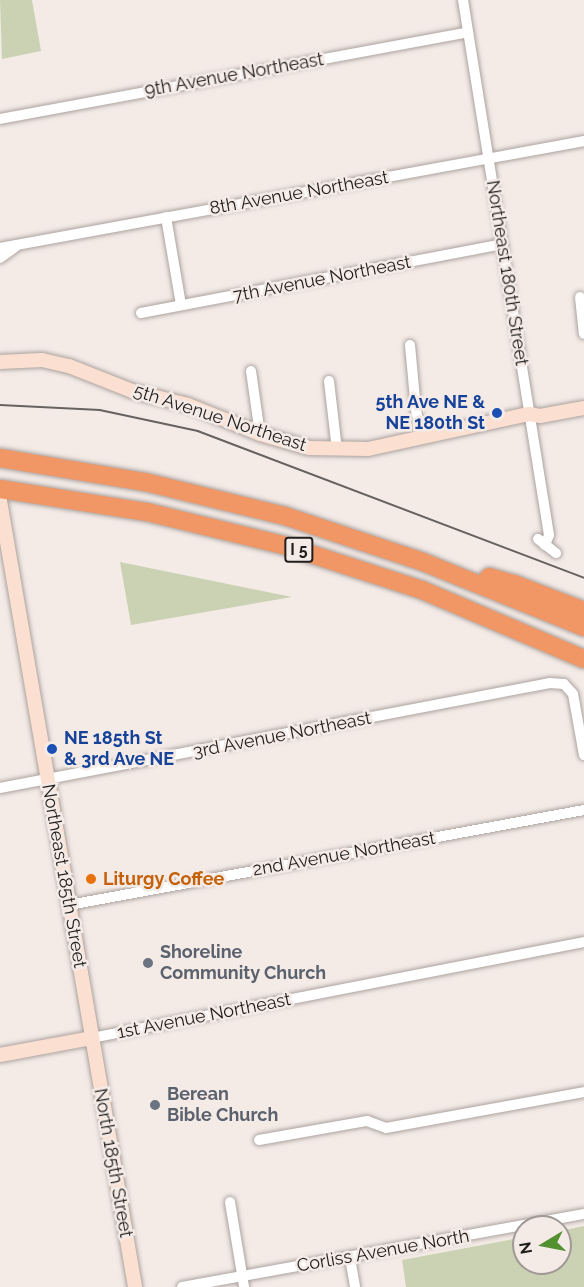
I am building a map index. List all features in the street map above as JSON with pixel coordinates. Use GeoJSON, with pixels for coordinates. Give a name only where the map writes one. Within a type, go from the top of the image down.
{"type":"FeatureCollection","features":[{"type":"Feature","properties":{"kind":"highway","name":"I 5"},"geometry":{"type":"LineString","coordinates":[[0,458],[110,475],[216,498],[320,527],[423,562],[584,627]]}},
{"type":"Feature","properties":{"kind":"highway","name":"I 5"},"geometry":{"type":"LineString","coordinates":[[0,489],[147,512],[286,546],[433,595],[584,658]]}},
{"type":"Feature","properties":{"kind":"highway"},"geometry":{"type":"LineString","coordinates":[[423,562],[502,580],[584,611]]}},
{"type":"Feature","properties":{"kind":"main road","name":"5th Avenue Northeast"},"geometry":{"type":"LineString","coordinates":[[0,362],[42,360],[69,366],[132,391],[216,414],[260,434],[309,448],[368,449],[530,414],[540,416],[584,408]]}},
{"type":"Feature","properties":{"kind":"main road","name":"Northeast 185th Street"},"geometry":{"type":"LineString","coordinates":[[1,506],[5,565],[47,779],[92,1038]]}},
{"type":"Feature","properties":{"kind":"main road","name":"1st Avenue Northeast"},"geometry":{"type":"LineString","coordinates":[[0,1055],[92,1038]]}},
{"type":"Feature","properties":{"kind":"main road","name":"North 185th Street"},"geometry":{"type":"LineString","coordinates":[[92,1038],[135,1287]]}},
{"type":"Feature","properties":{"kind":"street","name":"Northeast 180th Street"},"geometry":{"type":"LineString","coordinates":[[463,0],[549,535],[542,542],[556,553]]}},
{"type":"Feature","properties":{"kind":"street","name":"9th Avenue Northeast"},"geometry":{"type":"LineString","coordinates":[[0,119],[468,32]]}},
{"type":"Feature","properties":{"kind":"street","name":"8th Avenue Northeast"},"geometry":{"type":"LineString","coordinates":[[0,248],[584,141]]}},
{"type":"Feature","properties":{"kind":"street"},"geometry":{"type":"LineString","coordinates":[[166,217],[181,305]]}},
{"type":"Feature","properties":{"kind":"street","name":"7th Avenue Northeast"},"geometry":{"type":"LineString","coordinates":[[141,313],[502,244]]}},
{"type":"Feature","properties":{"kind":"street","name":"8th Avenue Northeast"},"geometry":{"type":"LineString","coordinates":[[0,258],[15,247]]}},
{"type":"Feature","properties":{"kind":"street"},"geometry":{"type":"LineString","coordinates":[[580,297],[584,334]]}},
{"type":"Feature","properties":{"kind":"street"},"geometry":{"type":"LineString","coordinates":[[410,345],[416,410],[422,438]]}},
{"type":"Feature","properties":{"kind":"street"},"geometry":{"type":"LineString","coordinates":[[250,371],[260,434]]}},
{"type":"Feature","properties":{"kind":"street"},"geometry":{"type":"LineString","coordinates":[[329,381],[337,450]]}},
{"type":"Feature","properties":{"kind":"street","name":"3rd Avenue Northeast"},"geometry":{"type":"LineString","coordinates":[[0,788],[538,685],[564,684],[573,694],[584,755]]}},
{"type":"Feature","properties":{"kind":"street","name":"2nd Avenue Northeast"},"geometry":{"type":"LineString","coordinates":[[69,905],[584,810]]}},
{"type":"Feature","properties":{"kind":"street","name":"1st Avenue Northeast"},"geometry":{"type":"LineString","coordinates":[[92,1038],[584,942]]}},
{"type":"Feature","properties":{"kind":"street"},"geometry":{"type":"LineString","coordinates":[[259,1140],[367,1121],[386,1128],[584,1092]]}},
{"type":"Feature","properties":{"kind":"street"},"geometry":{"type":"LineString","coordinates":[[230,1202],[243,1282]]}},
{"type":"Feature","properties":{"kind":"street","name":"Corliss Avenue North"},"geometry":{"type":"LineString","coordinates":[[182,1287],[243,1282],[350,1258],[584,1214]]}},
{"type":"Feature","properties":{"kind":"street"},"geometry":{"type":"LineString","coordinates":[[350,1258],[355,1287]]}},
{"type":"Feature","properties":{"kind":"green space"},"geometry":{"type":"Polygon","coordinates":[[[0,0],[32,0],[41,51],[2,59],[0,0]]]}},
{"type":"Feature","properties":{"kind":"green space"},"geometry":{"type":"Polygon","coordinates":[[[120,562],[292,597],[131,625],[120,562]]]}},
{"type":"Feature","properties":{"kind":"green space"},"geometry":{"type":"Polygon","coordinates":[[[584,1226],[584,1287],[406,1287],[402,1260],[512,1239],[512,1275],[572,1275],[572,1228],[584,1226]]]}},
{"type":"Feature","properties":{"kind":"tram line"},"geometry":{"type":"LineString","coordinates":[[0,405],[100,410],[198,431],[584,578]]}},
{"type":"Feature","properties":{"kind":"place","name":"5th Ave NE & NE 180th St"},"geometry":{"type":"Point","coordinates":[497,413]}},
{"type":"Feature","properties":{"kind":"place","name":"NE 185th St & 3rd Ave NE"},"geometry":{"type":"Point","coordinates":[52,749]}},
{"type":"Feature","properties":{"kind":"place","name":"Liturgy Coffee"},"geometry":{"type":"Point","coordinates":[91,879]}},
{"type":"Feature","properties":{"kind":"place","name":"Shoreline Community Church"},"geometry":{"type":"Point","coordinates":[148,963]}},
{"type":"Feature","properties":{"kind":"place","name":"Berean Bible Church"},"geometry":{"type":"Point","coordinates":[155,1105]}}]}
